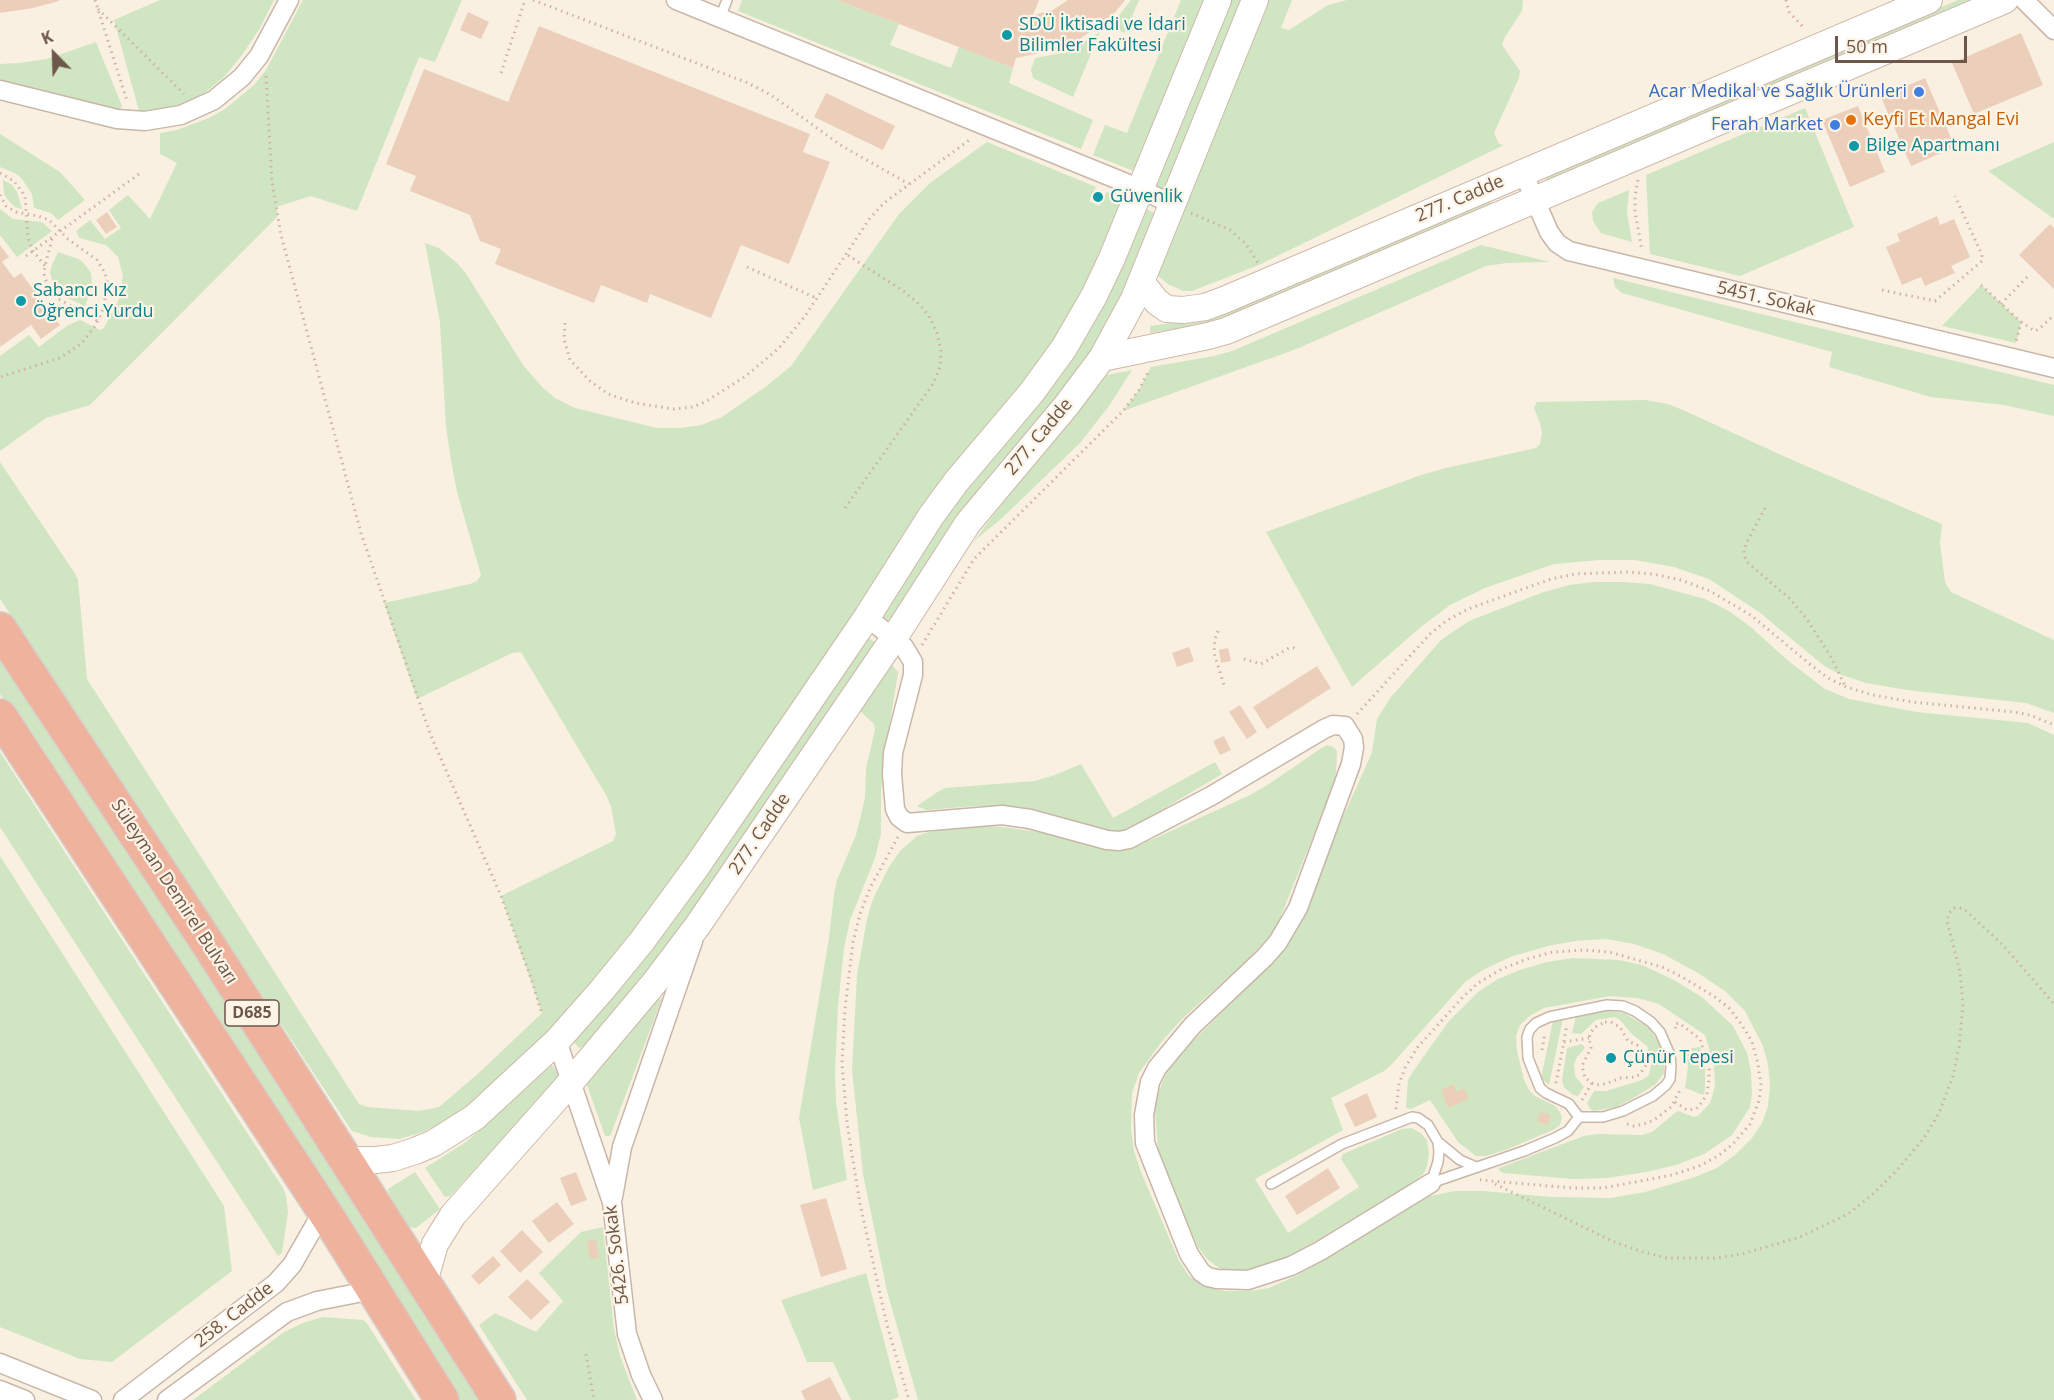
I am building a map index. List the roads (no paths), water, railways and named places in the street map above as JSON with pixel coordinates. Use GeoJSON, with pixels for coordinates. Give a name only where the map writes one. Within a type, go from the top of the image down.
{"type":"FeatureCollection","features":[{"type":"Feature","properties":{"kind":"highway","name":"Süleyman Demirel Bulvarı"},"geometry":{"type":"LineString","coordinates":[[0,628],[210,947],[500,1400]]}},
{"type":"Feature","properties":{"kind":"highway","name":"D685"},"geometry":{"type":"LineString","coordinates":[[0,716],[323,1211],[442,1400]]}},
{"type":"Feature","properties":{"kind":"street"},"geometry":{"type":"LineString","coordinates":[[0,90],[133,121],[172,117],[198,109],[222,95],[248,70],[264,48],[289,0]]}},
{"type":"Feature","properties":{"kind":"street"},"geometry":{"type":"LineString","coordinates":[[676,0],[1172,204]]}},
{"type":"Feature","properties":{"kind":"street","name":"277. Cadde"},"geometry":{"type":"LineString","coordinates":[[347,1160],[393,1158],[434,1143],[475,1117],[557,1041],[602,990],[680,890],[867,617],[944,499],[1032,392],[1064,348],[1094,297],[1112,258],[1218,0]]}},
{"type":"Feature","properties":{"kind":"street"},"geometry":{"type":"LineString","coordinates":[[1141,282],[1255,0]]}},
{"type":"Feature","properties":{"kind":"street","name":"277. Cadde"},"geometry":{"type":"LineString","coordinates":[[424,1282],[435,1244],[453,1215],[571,1082],[655,982],[699,925],[894,638],[968,523],[1066,406],[1102,358],[1141,282],[1157,302],[1167,309],[1183,310],[1205,307],[1929,0]]}},
{"type":"Feature","properties":{"kind":"street"},"geometry":{"type":"LineString","coordinates":[[1102,358],[1226,331],[2005,0]]}},
{"type":"Feature","properties":{"kind":"street"},"geometry":{"type":"LineString","coordinates":[[2024,0],[2054,30]]}},
{"type":"Feature","properties":{"kind":"street","name":"5451. Sokak"},"geometry":{"type":"LineString","coordinates":[[1523,172],[1552,238],[1562,247],[1575,253],[2054,368]]}},
{"type":"Feature","properties":{"kind":"street"},"geometry":{"type":"LineString","coordinates":[[867,617],[904,647],[913,662],[913,675],[893,753],[892,774],[895,809],[899,817],[907,823],[1002,815],[1030,819],[1107,840],[1129,839],[1211,796],[1324,729],[1333,725],[1345,726],[1353,739],[1351,765],[1298,908],[1278,942],[1265,957],[1192,1026],[1157,1068],[1150,1082],[1145,1106],[1145,1143],[1189,1254],[1201,1272],[1217,1279],[1248,1280],[1291,1266],[1320,1251],[1431,1183]]}},
{"type":"Feature","properties":{"kind":"street"},"geometry":{"type":"LineString","coordinates":[[612,1202],[622,1147],[699,925]]}},
{"type":"Feature","properties":{"kind":"street","name":"5426. Sokak"},"geometry":{"type":"LineString","coordinates":[[557,1041],[612,1202],[627,1334],[652,1400]]}},
{"type":"Feature","properties":{"kind":"street","name":"258. Cadde"},"geometry":{"type":"LineString","coordinates":[[123,1400],[276,1283],[292,1265],[323,1211]]}},
{"type":"Feature","properties":{"kind":"street","name":"258. Cadde"},"geometry":{"type":"LineString","coordinates":[[166,1400],[287,1312],[317,1301],[373,1290]]}},
{"type":"Feature","properties":{"kind":"street"},"geometry":{"type":"LineString","coordinates":[[0,1363],[92,1400]]}},
{"type":"Feature","properties":{"kind":"street"},"geometry":{"type":"LineString","coordinates":[[0,1390],[25,1400]]}},
{"type":"Feature","properties":{"kind":"lane"},"geometry":{"type":"LineString","coordinates":[[720,18],[728,0]]}},
{"type":"Feature","properties":{"kind":"lane"},"geometry":{"type":"LineString","coordinates":[[1431,1183],[1555,1138],[1568,1131],[1580,1117],[1603,1117],[1612,1114],[1646,1100],[1666,1085],[1670,1079],[1671,1066],[1666,1043],[1651,1022],[1635,1011],[1623,1006],[1607,1005],[1570,1011],[1549,1017],[1536,1023],[1530,1029],[1527,1037],[1528,1058],[1536,1081],[1540,1088],[1562,1100],[1580,1117]]}},
{"type":"Feature","properties":{"kind":"lane"},"geometry":{"type":"LineString","coordinates":[[1271,1184],[1342,1144],[1412,1117],[1428,1125],[1437,1142],[1438,1162],[1431,1183]]}},
{"type":"Feature","properties":{"kind":"lane"},"geometry":{"type":"LineString","coordinates":[[1437,1142],[1460,1160],[1476,1167]]}},
{"type":"Feature","properties":{"kind":"place","name":"SDÜ İktisadi ve İdari Bilimler Fakültesi"},"geometry":{"type":"Point","coordinates":[1007,35]}},
{"type":"Feature","properties":{"kind":"place","name":"Acar Medikal ve Sağlık Ürünleri"},"geometry":{"type":"Point","coordinates":[1919,92]}},
{"type":"Feature","properties":{"kind":"place","name":"Keyfi Et Mangal Evi"},"geometry":{"type":"Point","coordinates":[1851,120]}},
{"type":"Feature","properties":{"kind":"place","name":"Ferah Market"},"geometry":{"type":"Point","coordinates":[1835,125]}},
{"type":"Feature","properties":{"kind":"place","name":"Bilge Apartmanı"},"geometry":{"type":"Point","coordinates":[1854,146]}},
{"type":"Feature","properties":{"kind":"place","name":"Güvenlik"},"geometry":{"type":"Point","coordinates":[1098,197]}},
{"type":"Feature","properties":{"kind":"place","name":"Sabancı Kız Öğrenci Yurdu"},"geometry":{"type":"Point","coordinates":[21,301]}},
{"type":"Feature","properties":{"kind":"place","name":"Çünür Tepesi"},"geometry":{"type":"Point","coordinates":[1611,1058]}}]}
